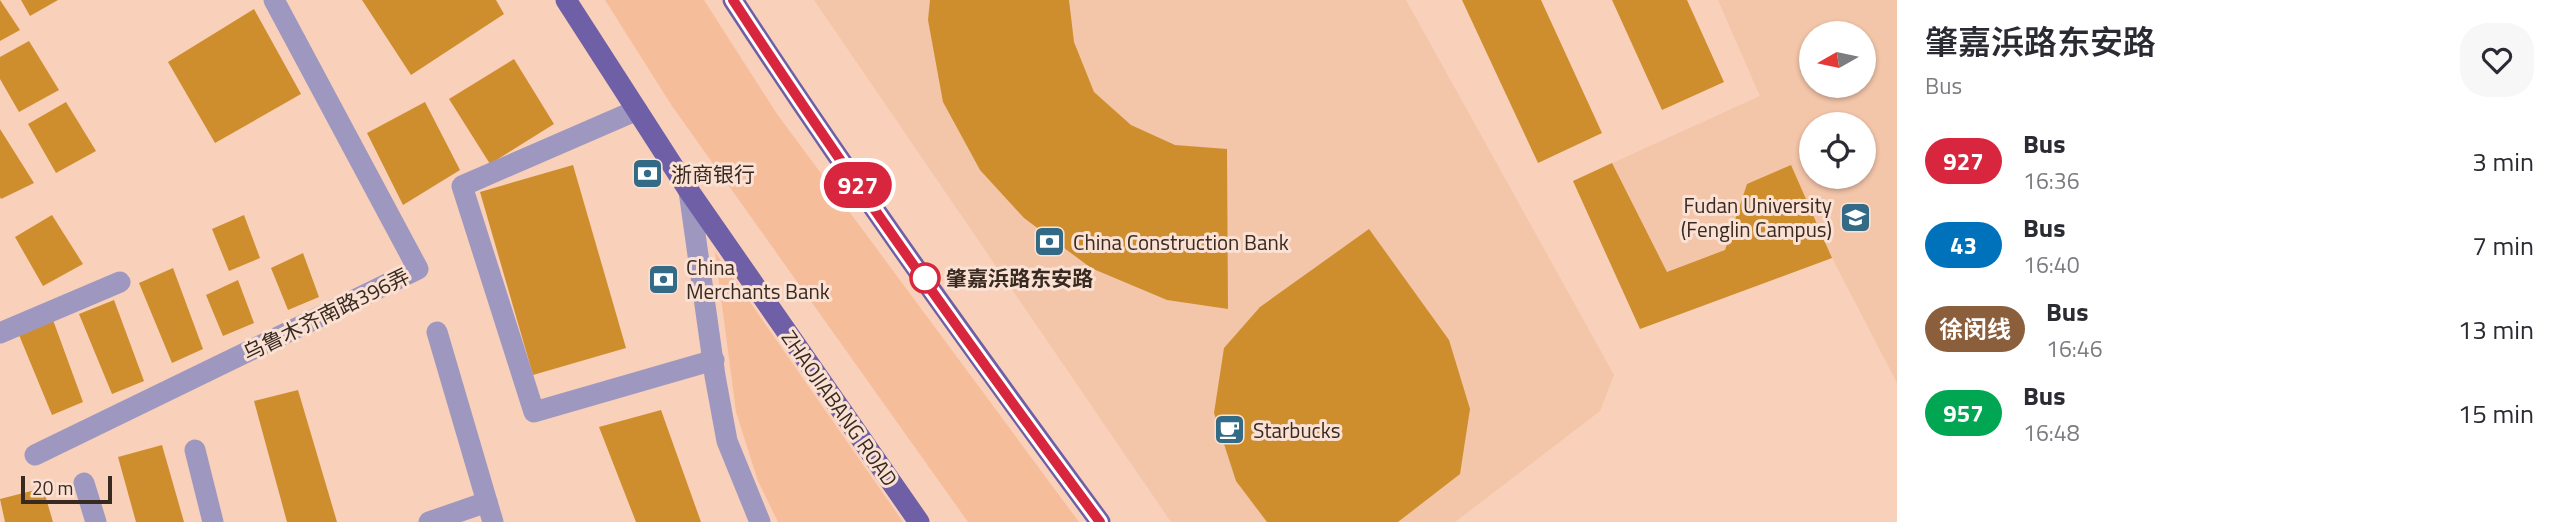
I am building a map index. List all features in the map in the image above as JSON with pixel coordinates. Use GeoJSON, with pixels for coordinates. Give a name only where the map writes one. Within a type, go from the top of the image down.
{"type":"FeatureCollection","features":[{"type":"Feature","properties":{"kind":"main road","name":"ZHAOJIABANG ROAD"},"geometry":{"type":"LineString","coordinates":[[566,0],[689,191],[919,522]]}},
{"type":"Feature","properties":{"kind":"main road"},"geometry":{"type":"LineString","coordinates":[[733,0],[820,133],[992,376],[1100,522]]}},
{"type":"Feature","properties":{"kind":"street","name":"乌鲁木齐南路396弄"},"geometry":{"type":"LineString","coordinates":[[35,455],[418,269],[274,0]]}},
{"type":"Feature","properties":{"kind":"street"},"geometry":{"type":"LineString","coordinates":[[637,110],[462,186],[534,412],[714,360]]}},
{"type":"Feature","properties":{"kind":"street","name":"ZHAOJIABANG ROAD"},"geometry":{"type":"LineString","coordinates":[[689,191],[727,441],[760,522]]}},
{"type":"Feature","properties":{"kind":"street"},"geometry":{"type":"LineString","coordinates":[[0,333],[120,282]]}},
{"type":"Feature","properties":{"kind":"street"},"geometry":{"type":"LineString","coordinates":[[429,522],[490,512],[437,332]]}},
{"type":"Feature","properties":{"kind":"street"},"geometry":{"type":"LineString","coordinates":[[195,450],[213,522]]}},
{"type":"Feature","properties":{"kind":"street"},"geometry":{"type":"LineString","coordinates":[[84,483],[96,522]]}},
{"type":"Feature","properties":{"kind":"shaded area"},"geometry":{"type":"Polygon","coordinates":[[[605,0],[704,0],[777,114],[1079,522],[968,522],[672,106],[605,0]]]}},
{"type":"Feature","properties":{"kind":"shaded area"},"geometry":{"type":"Polygon","coordinates":[[[814,0],[1406,0],[1614,375],[1600,411],[1455,522],[1171,522],[814,0]]]}},
{"type":"Feature","properties":{"kind":"shaded area"},"geometry":{"type":"Polygon","coordinates":[[[1718,0],[1897,0],[1897,383],[1832,258],[1640,329],[1573,181],[1760,96],[1718,0]]]}},
{"type":"Feature","properties":{"kind":"shaded area"},"geometry":{"type":"Polygon","coordinates":[[[715,252],[903,522],[778,522],[758,481],[736,412],[715,252]]]}},
{"type":"Feature","properties":{"kind":"building"},"geometry":{"type":"Polygon","coordinates":[[[0,0],[20,30],[0,41],[0,0]]]}},
{"type":"Feature","properties":{"kind":"building"},"geometry":{"type":"Polygon","coordinates":[[[21,0],[58,0],[30,16],[21,0]]]}},
{"type":"Feature","properties":{"kind":"building"},"geometry":{"type":"Polygon","coordinates":[[[362,0],[496,0],[504,14],[411,75],[362,0]]]}},
{"type":"Feature","properties":{"kind":"building"},"geometry":{"type":"Polygon","coordinates":[[[930,0],[1069,0],[1074,42],[1094,92],[1131,125],[1175,145],[1227,149],[1228,309],[1167,300],[1091,268],[1024,218],[980,170],[943,102],[928,20],[930,0]]]}},
{"type":"Feature","properties":{"kind":"building"},"geometry":{"type":"Polygon","coordinates":[[[1462,0],[1541,0],[1602,133],[1538,163],[1462,0]]]}},
{"type":"Feature","properties":{"kind":"building"},"geometry":{"type":"Polygon","coordinates":[[[1612,0],[1687,0],[1724,82],[1662,110],[1612,0]]]}},
{"type":"Feature","properties":{"kind":"building"},"geometry":{"type":"Polygon","coordinates":[[[254,9],[301,94],[215,143],[168,62],[254,9]]]}},
{"type":"Feature","properties":{"kind":"building"},"geometry":{"type":"Polygon","coordinates":[[[29,41],[59,90],[19,112],[0,79],[0,57],[29,41]]]}},
{"type":"Feature","properties":{"kind":"building"},"geometry":{"type":"Polygon","coordinates":[[[514,59],[554,124],[490,164],[449,99],[514,59]]]}},
{"type":"Feature","properties":{"kind":"building"},"geometry":{"type":"Polygon","coordinates":[[[66,102],[96,151],[56,173],[28,124],[66,102]]]}},
{"type":"Feature","properties":{"kind":"building"},"geometry":{"type":"Polygon","coordinates":[[[425,102],[460,170],[403,205],[367,133],[425,102]]]}},
{"type":"Feature","properties":{"kind":"building"},"geometry":{"type":"Polygon","coordinates":[[[0,129],[34,183],[1,199],[0,197],[0,129]]]}},
{"type":"Feature","properties":{"kind":"building"},"geometry":{"type":"Polygon","coordinates":[[[1612,163],[1667,272],[1725,250],[1747,184],[1791,165],[1799,189],[1802,189],[1832,258],[1640,329],[1573,181],[1612,163]]]}},
{"type":"Feature","properties":{"kind":"building"},"geometry":{"type":"Polygon","coordinates":[[[573,165],[626,348],[533,375],[480,192],[573,165]]]}},
{"type":"Feature","properties":{"kind":"building"},"geometry":{"type":"Polygon","coordinates":[[[52,215],[83,264],[43,286],[15,237],[52,215]]]}},
{"type":"Feature","properties":{"kind":"building"},"geometry":{"type":"Polygon","coordinates":[[[244,215],[260,258],[229,271],[212,229],[244,215]]]}},
{"type":"Feature","properties":{"kind":"building"},"geometry":{"type":"Polygon","coordinates":[[[1369,229],[1449,340],[1470,409],[1460,474],[1398,522],[1267,522],[1236,481],[1214,413],[1224,348],[1260,307],[1369,229]]]}},
{"type":"Feature","properties":{"kind":"building"},"geometry":{"type":"Polygon","coordinates":[[[303,253],[319,297],[288,310],[271,268],[303,253]]]}},
{"type":"Feature","properties":{"kind":"building"},"geometry":{"type":"Polygon","coordinates":[[[173,268],[203,349],[172,363],[139,283],[173,268]]]}},
{"type":"Feature","properties":{"kind":"building"},"geometry":{"type":"Polygon","coordinates":[[[238,280],[254,323],[223,336],[206,295],[238,280]]]}},
{"type":"Feature","properties":{"kind":"building"},"geometry":{"type":"Polygon","coordinates":[[[114,300],[144,381],[112,394],[79,314],[114,300]]]}},
{"type":"Feature","properties":{"kind":"building"},"geometry":{"type":"Polygon","coordinates":[[[53,320],[83,402],[52,415],[19,335],[53,320]]]}},
{"type":"Feature","properties":{"kind":"building"},"geometry":{"type":"Polygon","coordinates":[[[298,390],[337,522],[287,522],[254,401],[298,390]]]}},
{"type":"Feature","properties":{"kind":"building"},"geometry":{"type":"Polygon","coordinates":[[[661,410],[701,522],[636,522],[599,427],[661,410]]]}},
{"type":"Feature","properties":{"kind":"building"},"geometry":{"type":"Polygon","coordinates":[[[162,445],[184,522],[136,522],[118,457],[162,445]]]}},
{"type":"Feature","properties":{"kind":"building"},"geometry":{"type":"Polygon","coordinates":[[[43,488],[53,522],[5,522],[0,499],[43,488]]]}},
{"type":"Feature","properties":{"kind":"bus line","name":"927"},"geometry":{"type":"LineString","coordinates":[[733,0],[820,133],[992,376],[1100,522]]}},
{"type":"Feature","properties":{"kind":"place","name":"浙商银行"},"geometry":{"type":"Point","coordinates":[648,174]}},
{"type":"Feature","properties":{"kind":"place","name":"Fudan University (Fenglin Campus)"},"geometry":{"type":"Point","coordinates":[1855,217]}},
{"type":"Feature","properties":{"kind":"place","name":"China Construction Bank"},"geometry":{"type":"Point","coordinates":[1050,242]}},
{"type":"Feature","properties":{"kind":"place","name":"肇嘉浜路东安路"},"geometry":{"type":"Point","coordinates":[925,278]}},
{"type":"Feature","properties":{"kind":"place","name":"China Merchants Bank"},"geometry":{"type":"Point","coordinates":[663,279]}},
{"type":"Feature","properties":{"kind":"place","name":"Starbucks"},"geometry":{"type":"Point","coordinates":[1230,430]}}]}
